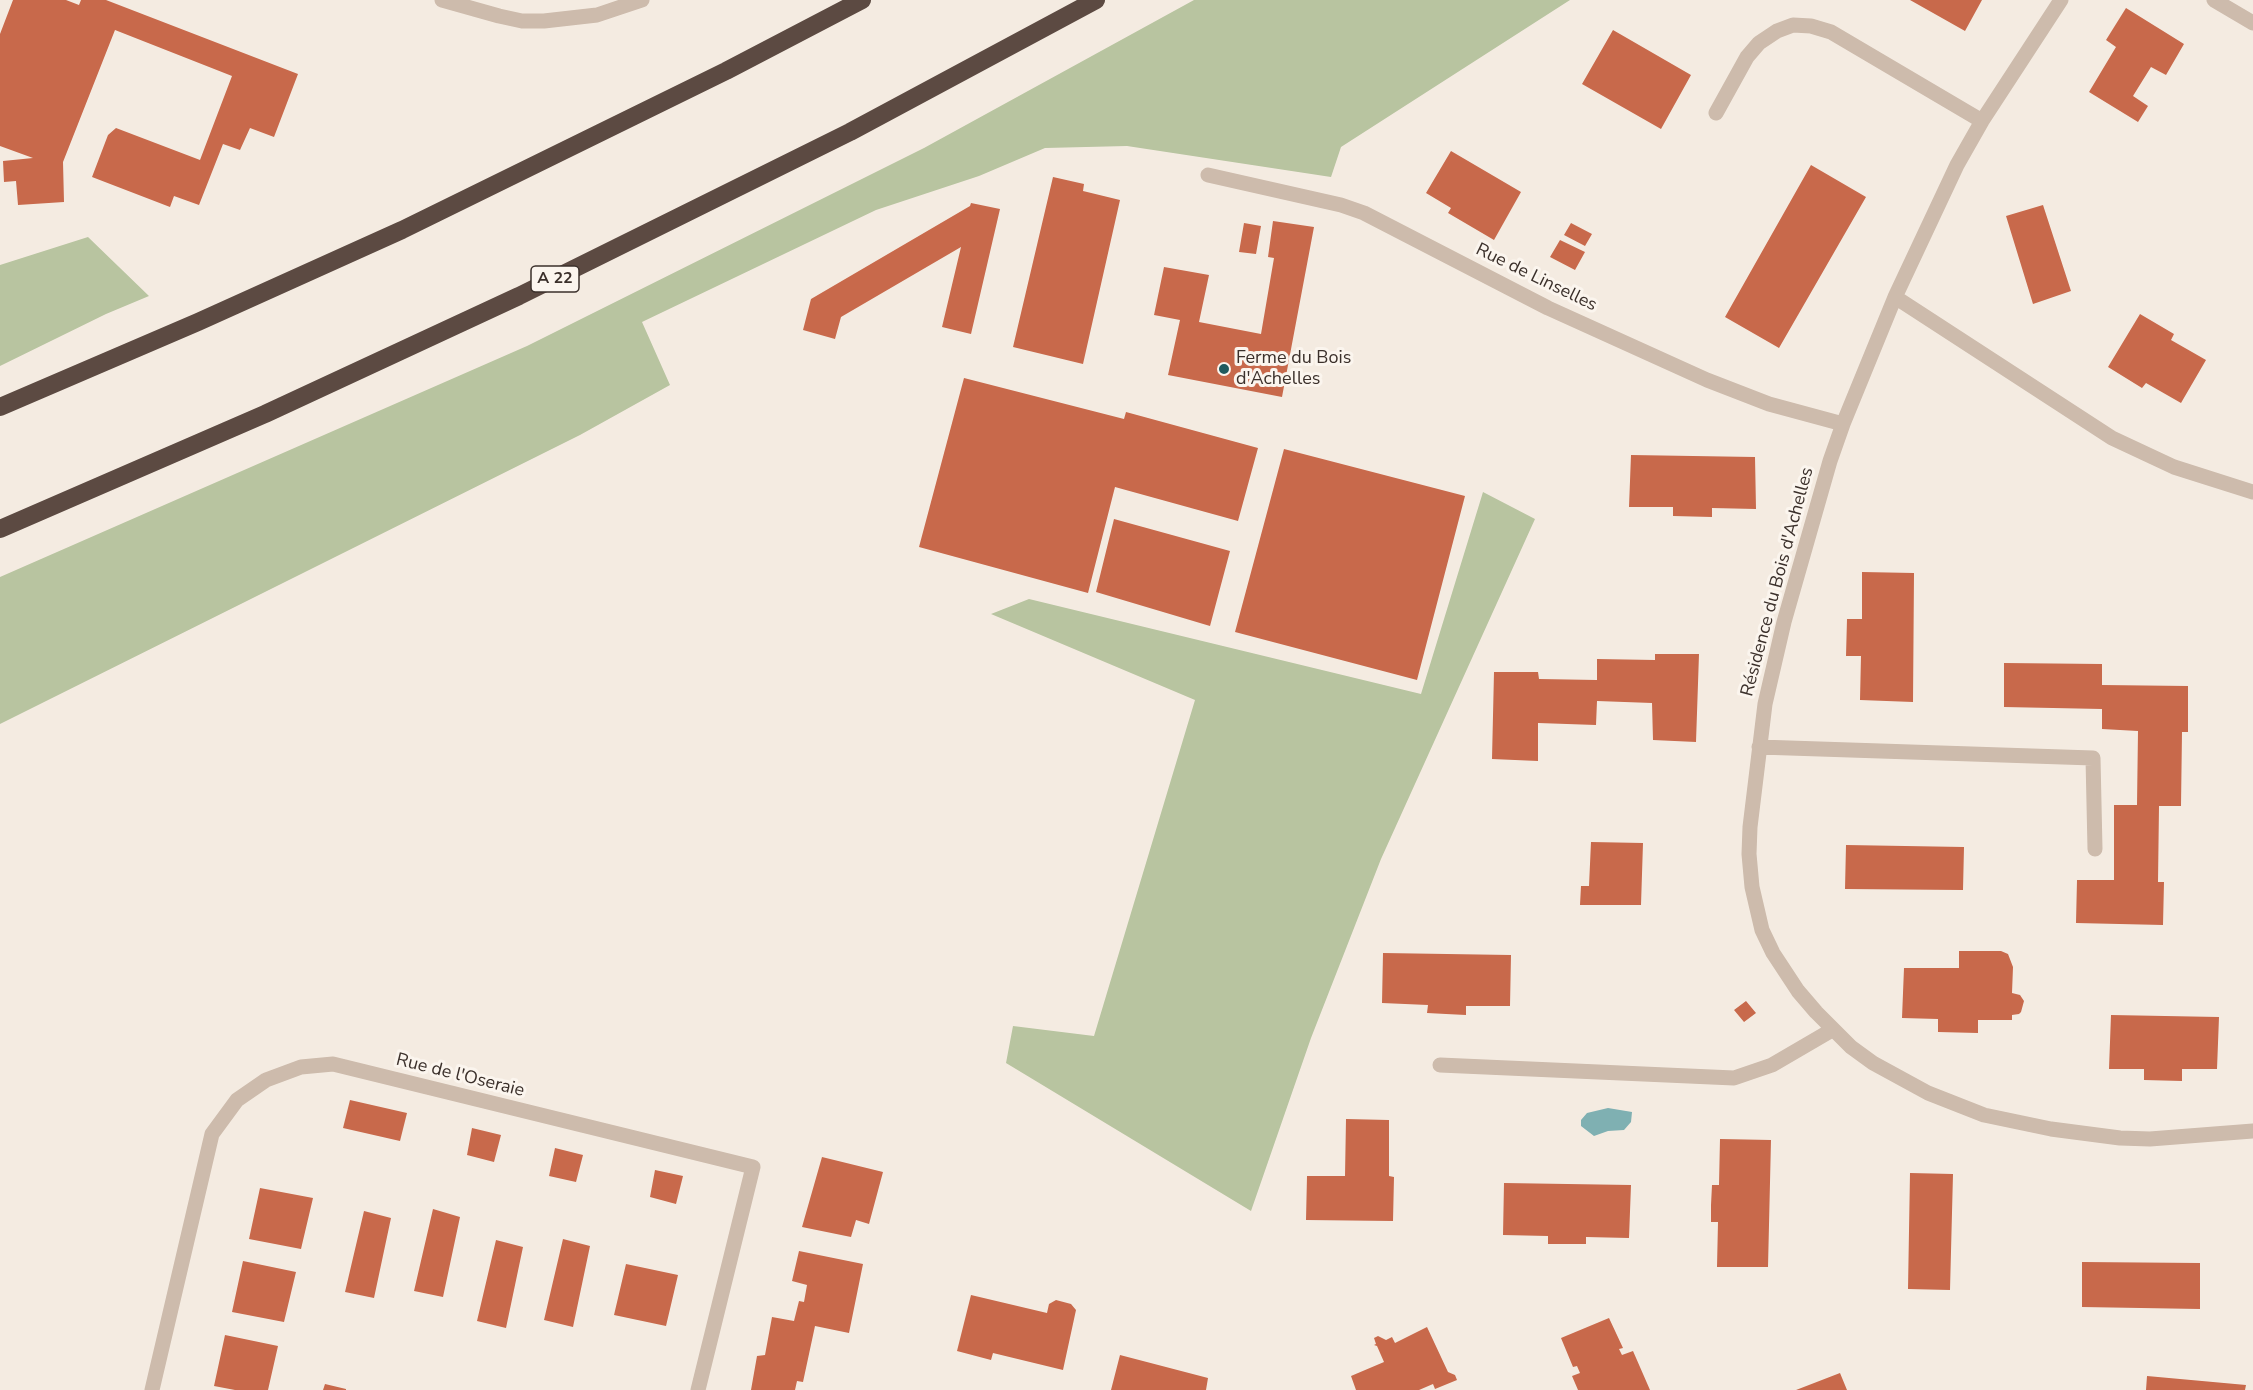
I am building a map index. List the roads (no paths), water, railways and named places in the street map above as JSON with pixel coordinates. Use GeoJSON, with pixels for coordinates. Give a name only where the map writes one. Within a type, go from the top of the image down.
{"type":"FeatureCollection","features":[{"type":"Feature","properties":{"kind":"highway"},"geometry":{"type":"LineString","coordinates":[[0,407],[198,322],[402,230],[716,76],[862,0]]}},
{"type":"Feature","properties":{"kind":"highway","name":"A 22"},"geometry":{"type":"LineString","coordinates":[[0,529],[265,414],[529,291],[850,132],[1096,0]]}},
{"type":"Feature","properties":{"kind":"street"},"geometry":{"type":"LineString","coordinates":[[442,0],[522,21],[597,15],[642,0]]}},
{"type":"Feature","properties":{"kind":"street","name":"Résidence du Bois d'Achelles"},"geometry":{"type":"LineString","coordinates":[[2061,0],[1982,121],[1936,206],[1894,297],[1830,461],[1784,622],[1765,704],[1749,854],[1756,910],[1766,938],[1785,972],[1798,991],[1833,1030],[1873,1063],[1958,1106],[1984,1115],[2051,1129],[2120,1138],[2168,1138],[2253,1131]]}},
{"type":"Feature","properties":{"kind":"street"},"geometry":{"type":"LineString","coordinates":[[2214,0],[2253,23]]}},
{"type":"Feature","properties":{"kind":"street"},"geometry":{"type":"LineString","coordinates":[[1716,113],[1747,57],[1759,43],[1793,24],[1831,32],[1982,121]]}},
{"type":"Feature","properties":{"kind":"street","name":"Rue de Linselles"},"geometry":{"type":"LineString","coordinates":[[1208,175],[1341,204],[1364,213],[1548,308],[1707,380],[1761,401],[1843,424]]}},
{"type":"Feature","properties":{"kind":"street"},"geometry":{"type":"LineString","coordinates":[[1894,297],[2112,438],[2174,466],[2253,492]]}},
{"type":"Feature","properties":{"kind":"street"},"geometry":{"type":"LineString","coordinates":[[1759,747],[2093,758],[2095,849]]}},
{"type":"Feature","properties":{"kind":"street"},"geometry":{"type":"LineString","coordinates":[[1440,1065],[1734,1078],[1772,1065],[1833,1030]]}},
{"type":"Feature","properties":{"kind":"street","name":"Rue de l'Oseraie"},"geometry":{"type":"LineString","coordinates":[[152,1390],[212,1134],[237,1100],[266,1080],[301,1067],[333,1065],[753,1167],[698,1390]]}},
{"type":"Feature","properties":{"kind":"water"},"geometry":{"type":"Polygon","coordinates":[[[1608,1108],[1632,1112],[1631,1122],[1624,1130],[1608,1131],[1594,1136],[1581,1126],[1581,1120],[1587,1113],[1608,1108]]]}},
{"type":"Feature","properties":{"kind":"place","name":"Ferme du Bois d'Achelles"},"geometry":{"type":"Point","coordinates":[1224,369]}}]}
